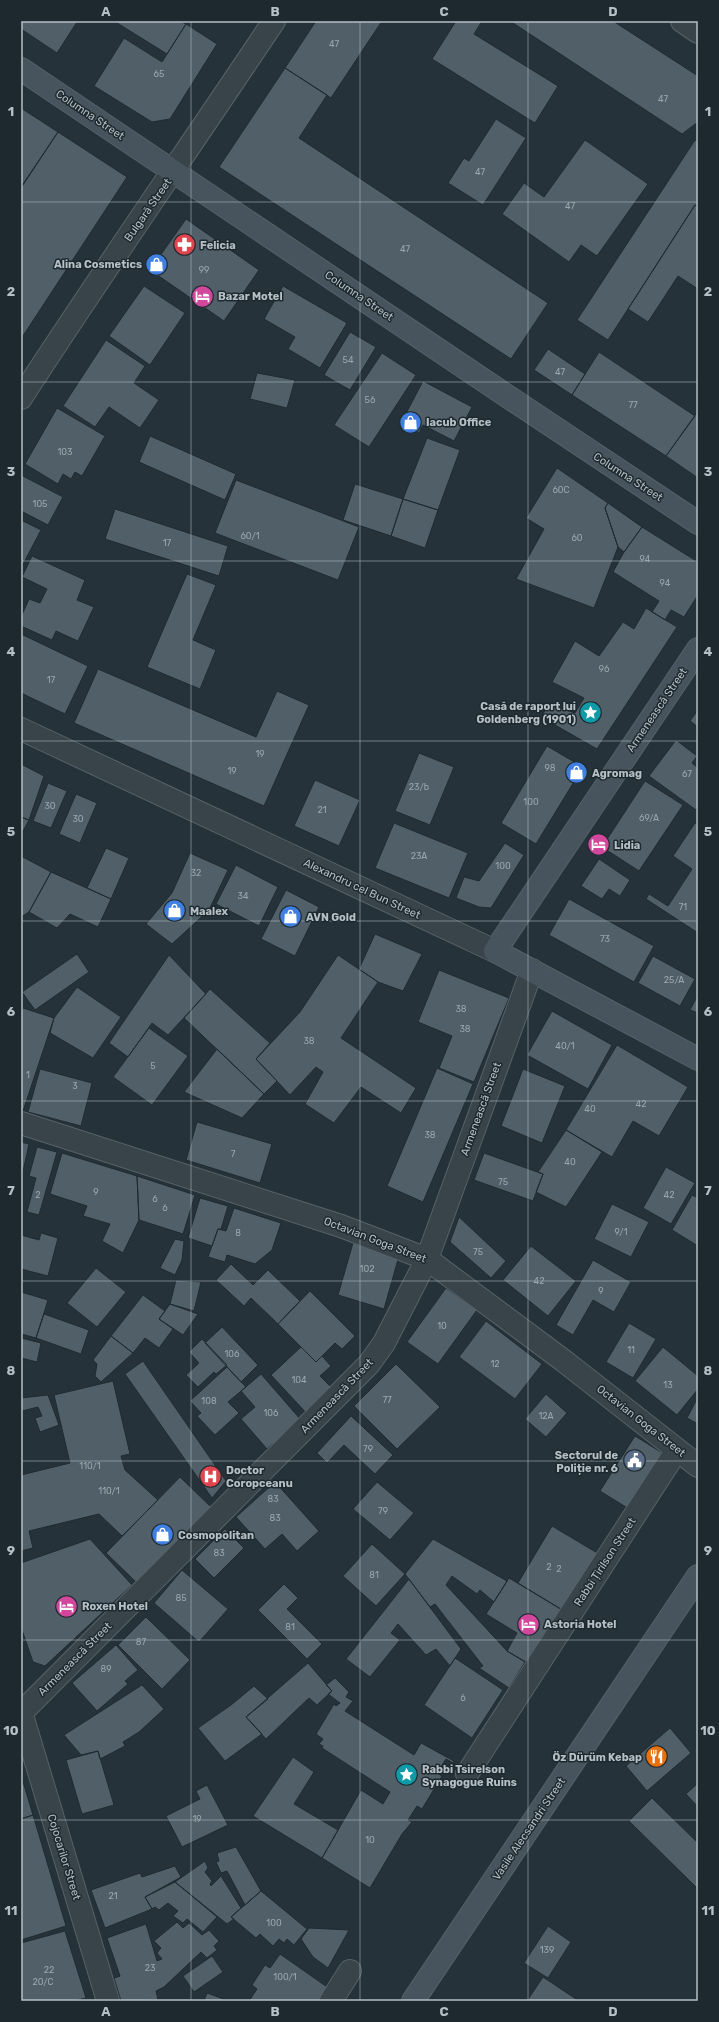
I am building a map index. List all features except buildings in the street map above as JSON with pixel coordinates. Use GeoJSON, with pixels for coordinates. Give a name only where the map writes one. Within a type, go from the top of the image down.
{"type":"FeatureCollection","features":[{"type":"Feature","properties":{"kind":"main road","name":"Columna Street"},"geometry":{"type":"LineString","coordinates":[[21,69],[698,523]]}},
{"type":"Feature","properties":{"kind":"main road","name":"Armenească Street"},"geometry":{"type":"LineString","coordinates":[[495,951],[698,648]]}},
{"type":"Feature","properties":{"kind":"main road","name":"Alexandru cel Bun Street"},"geometry":{"type":"LineString","coordinates":[[495,951],[698,1059]]}},
{"type":"Feature","properties":{"kind":"main road","name":"Vasile Alecsandri Street"},"geometry":{"type":"LineString","coordinates":[[413,2001],[698,1576]]}},
{"type":"Feature","properties":{"kind":"street","name":"Bulgară Street"},"geometry":{"type":"LineString","coordinates":[[21,398],[71,320],[174,171],[274,21]]}},
{"type":"Feature","properties":{"kind":"street"},"geometry":{"type":"LineString","coordinates":[[682,21],[698,32]]}},
{"type":"Feature","properties":{"kind":"street","name":"Alexandru cel Bun Street"},"geometry":{"type":"LineString","coordinates":[[21,729],[495,951]]}},
{"type":"Feature","properties":{"kind":"street","name":"Armenească Street"},"geometry":{"type":"LineString","coordinates":[[21,1713],[369,1364],[384,1343],[427,1259],[532,970]]}},
{"type":"Feature","properties":{"kind":"street","name":"Octavian Goga Street"},"geometry":{"type":"LineString","coordinates":[[21,1123],[341,1226],[427,1259],[564,1361],[698,1466]]}},
{"type":"Feature","properties":{"kind":"street","name":"Rabbi Țirilson Street"},"geometry":{"type":"LineString","coordinates":[[467,1774],[677,1450]]}},
{"type":"Feature","properties":{"kind":"street","name":"Cojocarilor Street"},"geometry":{"type":"LineString","coordinates":[[21,1713],[108,2001]]}},
{"type":"Feature","properties":{"kind":"street"},"geometry":{"type":"LineString","coordinates":[[331,2001],[350,1971]]}},
{"type":"Feature","properties":{"kind":"place","name":"Felicia"},"geometry":{"type":"Point","coordinates":[185,245]}},
{"type":"Feature","properties":{"kind":"place","name":"Alina Cosmetics"},"geometry":{"type":"Point","coordinates":[157,264]}},
{"type":"Feature","properties":{"kind":"place","name":"Bazar Motel"},"geometry":{"type":"Point","coordinates":[203,296]}},
{"type":"Feature","properties":{"kind":"place","name":"Iacub Office"},"geometry":{"type":"Point","coordinates":[410,422]}},
{"type":"Feature","properties":{"kind":"place","name":"Casă de raport lui Goldenberg (1901)"},"geometry":{"type":"Point","coordinates":[591,712]}},
{"type":"Feature","properties":{"kind":"place","name":"Agromag"},"geometry":{"type":"Point","coordinates":[577,773]}},
{"type":"Feature","properties":{"kind":"place","name":"Lidia"},"geometry":{"type":"Point","coordinates":[599,845]}},
{"type":"Feature","properties":{"kind":"place","name":"Maalex"},"geometry":{"type":"Point","coordinates":[174,911]}},
{"type":"Feature","properties":{"kind":"place","name":"AVN Gold"},"geometry":{"type":"Point","coordinates":[291,917]}},
{"type":"Feature","properties":{"kind":"place","name":"Sectorul de Poliție nr. 6"},"geometry":{"type":"Point","coordinates":[634,1461]}},
{"type":"Feature","properties":{"kind":"place","name":"Doctor Coropceanu"},"geometry":{"type":"Point","coordinates":[210,1476]}},
{"type":"Feature","properties":{"kind":"place","name":"Cosmopolitan"},"geometry":{"type":"Point","coordinates":[163,1535]}},
{"type":"Feature","properties":{"kind":"place","name":"Roxen Hotel"},"geometry":{"type":"Point","coordinates":[66,1606]}},
{"type":"Feature","properties":{"kind":"place","name":"Astoria Hotel"},"geometry":{"type":"Point","coordinates":[529,1624]}},
{"type":"Feature","properties":{"kind":"place","name":"Öz Dürüm Kebap"},"geometry":{"type":"Point","coordinates":[657,1757]}},
{"type":"Feature","properties":{"kind":"place","name":"Rabbi Tsirelson Synagogue Ruins"},"geometry":{"type":"Point","coordinates":[406,1775]}}]}
